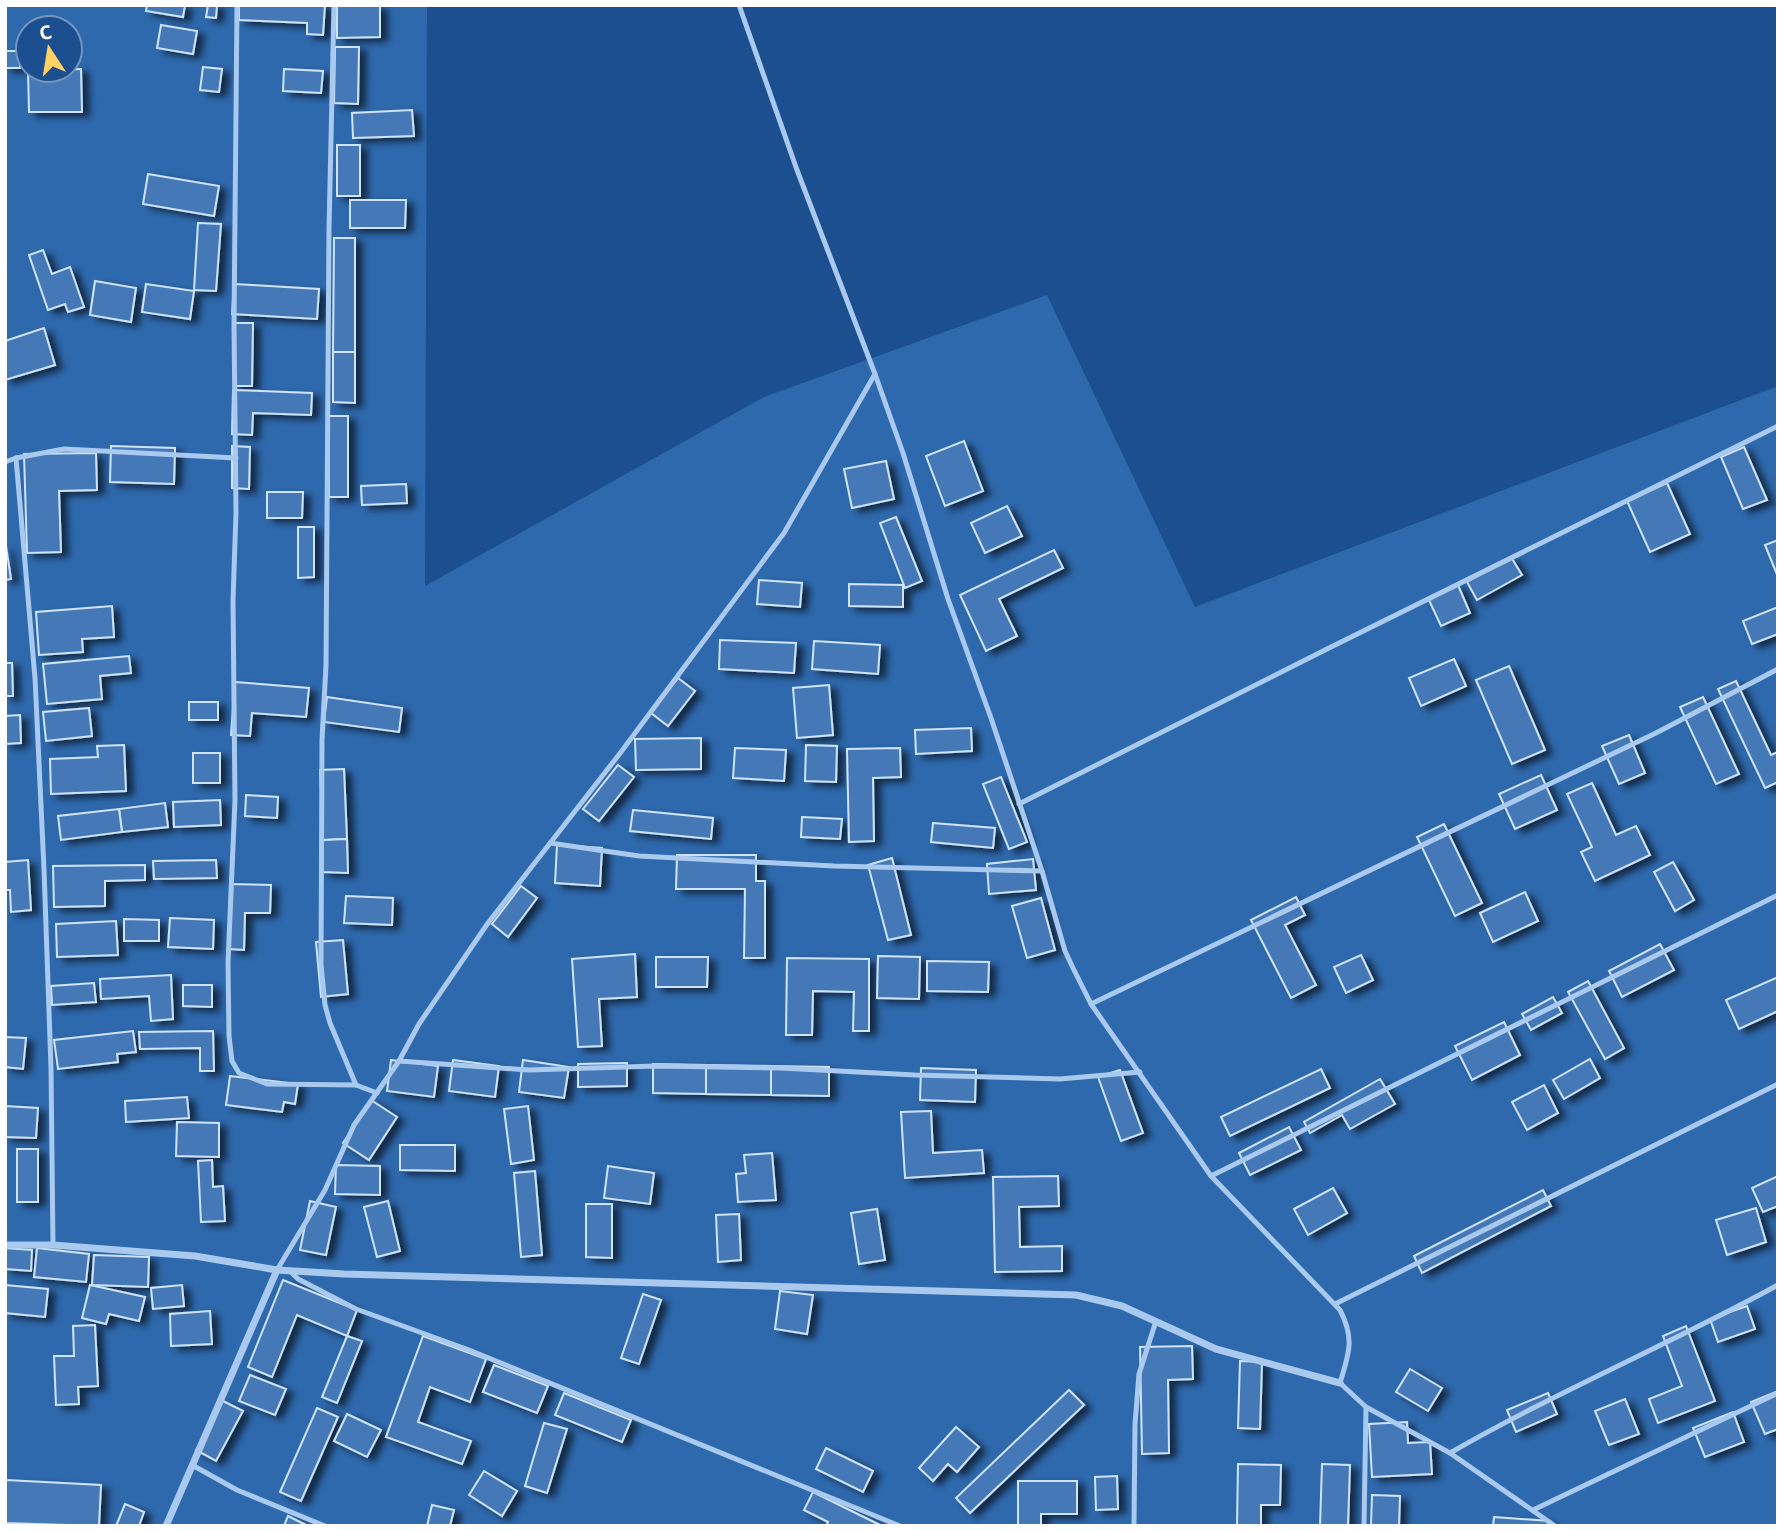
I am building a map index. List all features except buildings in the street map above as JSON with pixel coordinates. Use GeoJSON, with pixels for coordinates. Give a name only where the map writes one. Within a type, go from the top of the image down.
{"type":"FeatureCollection","features":[{"type":"Feature","properties":{"kind":"street"},"geometry":{"type":"LineString","coordinates":[[5,1245],[53,1245],[195,1256],[290,1271],[1076,1295],[1122,1306],[1216,1349],[1340,1383]]}},
{"type":"Feature","properties":{"kind":"street"},"geometry":{"type":"LineString","coordinates":[[166,1526],[277,1270]]}},
{"type":"Feature","properties":{"kind":"lane"},"geometry":{"type":"LineString","coordinates":[[237,5],[234,312],[236,570],[233,601],[235,800],[228,963],[232,1061],[239,1073],[267,1084],[356,1085],[376,1093]]}},
{"type":"Feature","properties":{"kind":"lane"},"geometry":{"type":"LineString","coordinates":[[334,5],[321,965],[325,1005],[330,1023],[356,1085]]}},
{"type":"Feature","properties":{"kind":"lane"},"geometry":{"type":"LineString","coordinates":[[739,5],[797,170],[903,453],[951,610],[1042,871],[1065,951],[1091,1004],[1211,1176],[1335,1304],[1348,1326],[1350,1340],[1340,1383],[1366,1407],[1450,1453],[1555,1526]]}},
{"type":"Feature","properties":{"kind":"lane"},"geometry":{"type":"LineString","coordinates":[[277,1270],[324,1190],[354,1125],[399,1061],[419,1024],[550,843],[784,533],[875,374]]}},
{"type":"Feature","properties":{"kind":"lane"},"geometry":{"type":"LineString","coordinates":[[1019,804],[1778,426]]}},
{"type":"Feature","properties":{"kind":"lane"},"geometry":{"type":"LineString","coordinates":[[5,462],[64,449],[236,458]]}},
{"type":"Feature","properties":{"kind":"lane"},"geometry":{"type":"LineString","coordinates":[[16,458],[35,678],[44,869],[51,1068],[53,1245]]}},
{"type":"Feature","properties":{"kind":"lane"},"geometry":{"type":"LineString","coordinates":[[1091,1004],[1656,733],[1778,669]]}},
{"type":"Feature","properties":{"kind":"lane"},"geometry":{"type":"LineString","coordinates":[[550,843],[651,857],[834,866],[1042,871]]}},
{"type":"Feature","properties":{"kind":"lane"},"geometry":{"type":"LineString","coordinates":[[1211,1176],[1778,895]]}},
{"type":"Feature","properties":{"kind":"lane"},"geometry":{"type":"LineString","coordinates":[[399,1061],[529,1070],[656,1066],[781,1068],[915,1076],[1060,1079],[1140,1072]]}},
{"type":"Feature","properties":{"kind":"lane"},"geometry":{"type":"LineString","coordinates":[[1335,1304],[1778,1084]]}},
{"type":"Feature","properties":{"kind":"lane"},"geometry":{"type":"LineString","coordinates":[[290,1271],[298,1279],[356,1309],[469,1350],[900,1526]]}},
{"type":"Feature","properties":{"kind":"lane"},"geometry":{"type":"LineString","coordinates":[[1450,1453],[1503,1422],[1702,1326],[1778,1285]]}},
{"type":"Feature","properties":{"kind":"lane"},"geometry":{"type":"LineString","coordinates":[[1134,1526],[1135,1424],[1139,1374],[1156,1321]]}},
{"type":"Feature","properties":{"kind":"lane"},"geometry":{"type":"LineString","coordinates":[[1533,1510],[1778,1393]]}},
{"type":"Feature","properties":{"kind":"lane"},"geometry":{"type":"LineString","coordinates":[[1364,1526],[1366,1407]]}},
{"type":"Feature","properties":{"kind":"lane"},"geometry":{"type":"LineString","coordinates":[[192,1465],[237,1490],[325,1526]]}},
{"type":"Feature","properties":{"kind":"shaded area"},"geometry":{"type":"Polygon","coordinates":[[[5,5],[427,5],[425,586],[764,397],[1047,295],[1195,607],[1778,386],[1778,1526],[5,1526],[5,5]]]}}]}
